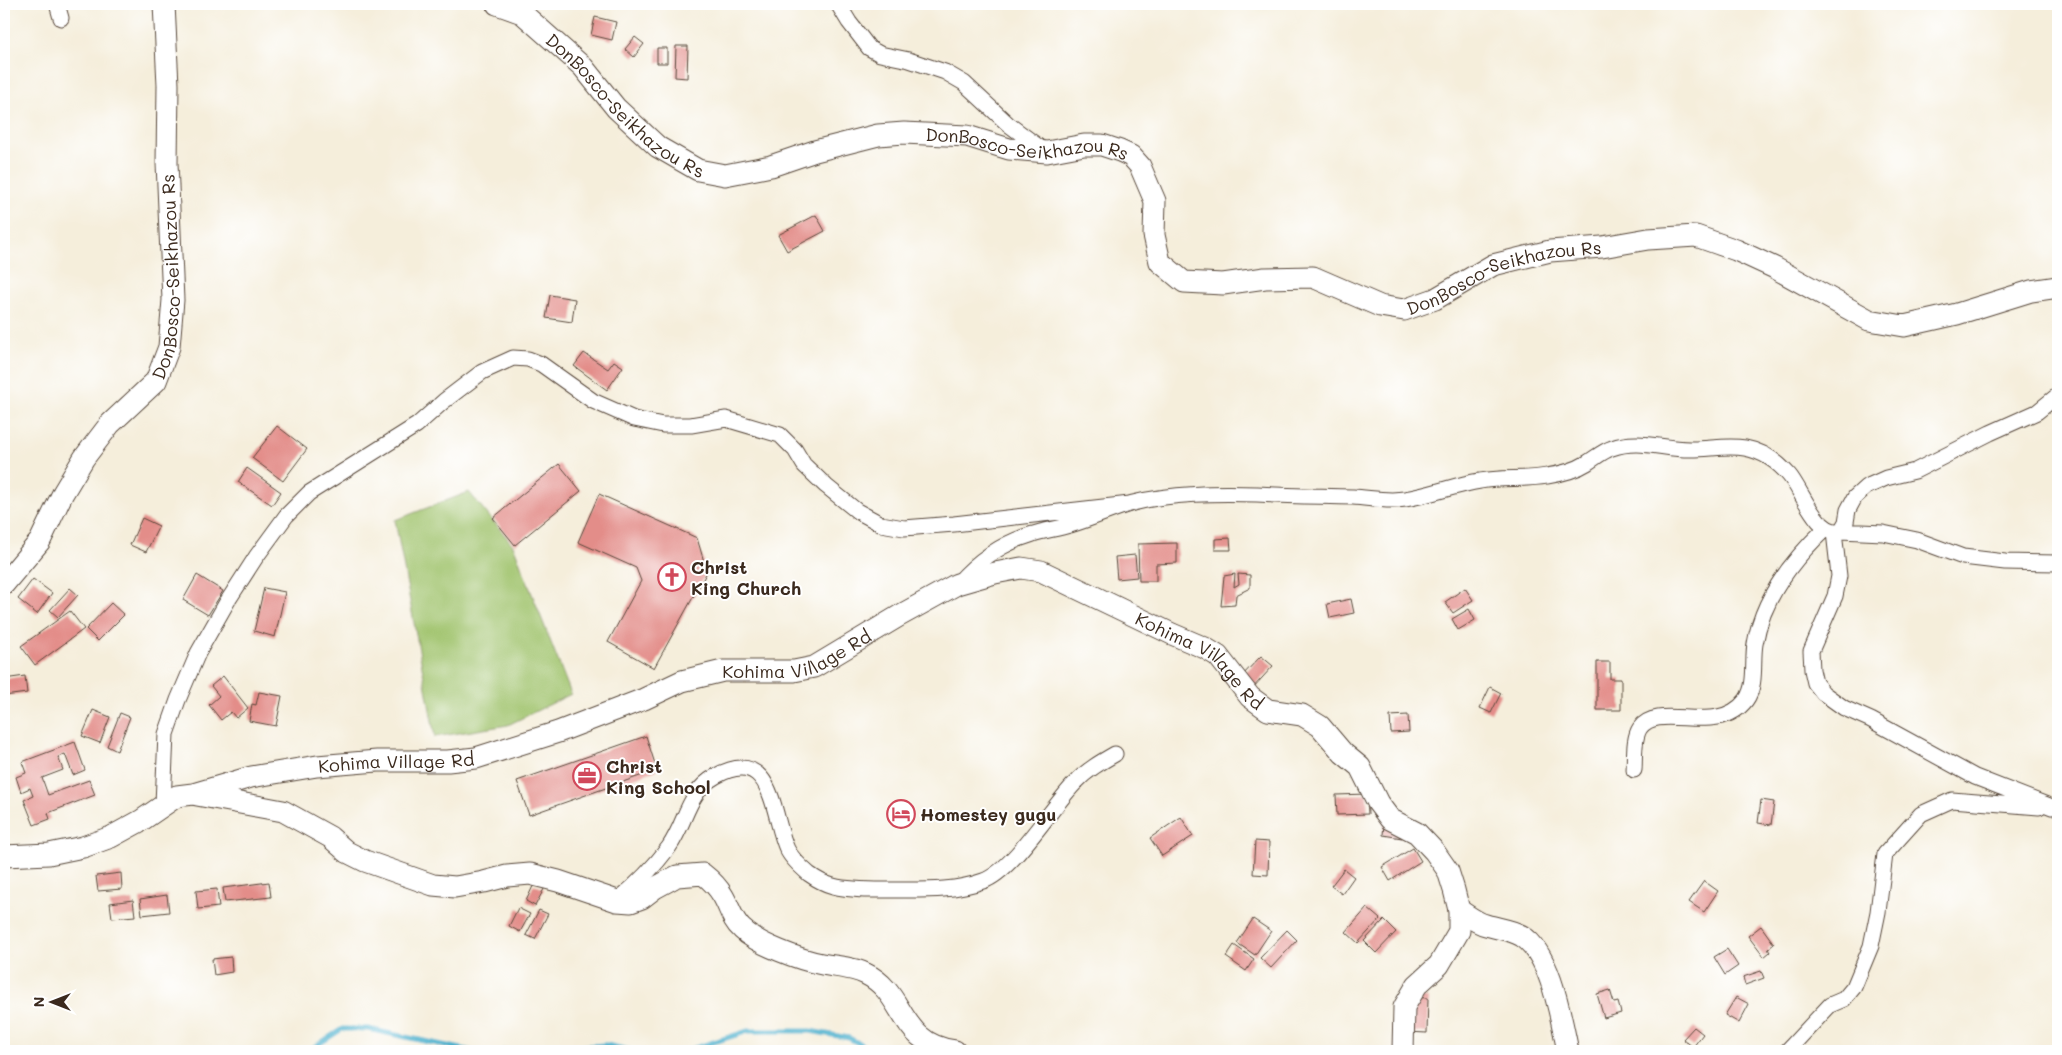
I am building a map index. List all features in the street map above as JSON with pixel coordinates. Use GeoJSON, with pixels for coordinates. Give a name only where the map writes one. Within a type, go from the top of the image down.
{"type":"FeatureCollection","features":[{"type":"Feature","properties":{"kind":"main road","name":"DonBosco-Seikhazou Rs"},"geometry":{"type":"LineString","coordinates":[[4,584],[40,541],[62,493],[104,430],[156,381],[169,347],[173,300],[167,163],[168,85],[164,4]]}},
{"type":"Feature","properties":{"kind":"main road","name":"DonBosco-Seikhazou Rs"},"geometry":{"type":"LineString","coordinates":[[497,4],[522,13],[583,68],[616,108],[658,147],[698,170],[725,175],[771,166],[815,151],[878,135],[904,133],[967,136],[1009,149],[1047,152],[1084,145],[1102,145],[1131,156],[1140,166],[1155,201],[1154,235],[1160,262],[1184,282],[1223,284],[1265,278],[1313,277],[1380,306],[1404,310],[1435,299],[1493,265],[1550,251],[1602,247],[1648,239],[1696,236],[1736,250],[1775,268],[1870,320],[1904,326],[1957,314],[2031,291],[2058,287]]}},
{"type":"Feature","properties":{"kind":"main road","name":"Kohima Village Rd"},"geometry":{"type":"LineString","coordinates":[[4,856],[49,854],[83,847],[119,833],[177,796],[193,794],[251,777],[316,766],[377,761],[448,761],[476,758],[558,732],[644,699],[682,681],[723,671],[794,671],[814,667],[957,584],[1021,568],[1042,571],[1205,648],[1218,656],[1250,697],[1268,710],[1302,715],[1320,726],[1343,753],[1360,768],[1378,803],[1390,819],[1417,833],[1434,851],[1448,871],[1459,910],[1459,931],[1439,965],[1417,985],[1404,1007],[1403,1051]]}},
{"type":"Feature","properties":{"kind":"main road"},"geometry":{"type":"LineString","coordinates":[[193,794],[283,811],[330,837],[347,852],[365,861],[433,886],[455,887],[507,876],[530,874],[558,881],[617,901],[631,902],[642,898],[655,888],[677,876],[703,874],[715,883],[732,917],[742,929],[759,942],[819,964],[866,974],[879,983],[892,998],[901,1015],[927,1043],[955,1051]]}},
{"type":"Feature","properties":{"kind":"main road"},"geometry":{"type":"LineString","coordinates":[[1459,910],[1485,925],[1507,928],[1524,937],[1538,951],[1548,970],[1568,1051]]}},
{"type":"Feature","properties":{"kind":"street"},"geometry":{"type":"LineString","coordinates":[[838,4],[869,48],[880,54],[909,60],[952,76],[977,94],[1030,142],[1047,152]]}},
{"type":"Feature","properties":{"kind":"street"},"geometry":{"type":"LineString","coordinates":[[163,804],[166,734],[198,653],[227,602],[256,557],[286,516],[309,493],[417,425],[444,401],[482,372],[513,358],[528,359],[541,364],[593,401],[634,419],[663,425],[692,425],[726,419],[780,435],[795,450],[804,465],[826,486],[857,511],[882,524],[904,528],[954,524],[1130,504]]}},
{"type":"Feature","properties":{"kind":"street"},"geometry":{"type":"LineString","coordinates":[[1634,770],[1640,728],[1650,720],[1665,717],[1718,718],[1739,708],[1747,699],[1752,688],[1754,646],[1758,625],[1771,597],[1792,564],[1846,522],[1848,510],[1855,497],[1866,487],[1886,478],[1915,471],[1990,433],[2037,412],[2058,395]]}},
{"type":"Feature","properties":{"kind":"street"},"geometry":{"type":"LineString","coordinates":[[957,584],[990,553],[1009,542],[1035,533],[1087,520],[1149,499],[1192,495],[1255,494],[1353,497],[1392,501],[1426,495],[1480,481],[1545,476],[1585,465],[1610,448],[1628,444],[1690,449],[1738,448],[1760,452],[1777,462],[1790,475],[1811,512],[1833,531],[1883,533],[1917,540],[1964,557],[2005,562],[2058,563]]}},
{"type":"Feature","properties":{"kind":"street"},"geometry":{"type":"LineString","coordinates":[[1833,531],[1839,576],[1835,596],[1810,651],[1815,683],[1823,693],[1844,708],[1885,728],[1974,777],[2055,807]]}},
{"type":"Feature","properties":{"kind":"street"},"geometry":{"type":"LineString","coordinates":[[617,901],[637,884],[670,846],[698,790],[717,775],[727,772],[743,769],[750,770],[762,778],[776,808],[788,850],[809,874],[821,881],[833,886],[853,889],[936,890],[983,881],[994,876],[1017,853],[1075,783],[1087,771],[1115,754]]}},
{"type":"Feature","properties":{"kind":"street"},"geometry":{"type":"LineString","coordinates":[[1787,1051],[1830,1005],[1844,999],[1854,987],[1871,946],[1878,912],[1885,854],[1921,814],[1952,800],[2029,807],[2055,807]]}},
{"type":"Feature","properties":{"kind":"green space"},"geometry":{"type":"Polygon","coordinates":[[[469,492],[513,545],[571,694],[508,725],[435,737],[395,520],[469,492]]]}},
{"type":"Feature","properties":{"kind":"building"},"geometry":{"type":"Polygon","coordinates":[[[595,17],[616,22],[612,40],[591,35],[595,17]]]}},
{"type":"Feature","properties":{"kind":"building"},"geometry":{"type":"Polygon","coordinates":[[[635,37],[644,44],[634,57],[625,49],[635,37]]]}},
{"type":"Feature","properties":{"kind":"building"},"geometry":{"type":"Polygon","coordinates":[[[676,46],[688,46],[687,78],[675,77],[676,46]]]}},
{"type":"Feature","properties":{"kind":"building"},"geometry":{"type":"Polygon","coordinates":[[[657,48],[667,48],[667,63],[657,63],[657,48]]]}},
{"type":"Feature","properties":{"kind":"building"},"geometry":{"type":"Polygon","coordinates":[[[816,215],[825,231],[787,251],[778,235],[816,215]]]}},
{"type":"Feature","properties":{"kind":"building"},"geometry":{"type":"Polygon","coordinates":[[[550,295],[575,299],[572,322],[546,318],[550,295]]]}},
{"type":"Feature","properties":{"kind":"building"},"geometry":{"type":"Polygon","coordinates":[[[584,353],[608,369],[614,361],[623,367],[607,390],[574,366],[584,353]]]}},
{"type":"Feature","properties":{"kind":"building"},"geometry":{"type":"Polygon","coordinates":[[[277,426],[307,449],[283,481],[252,458],[277,426]]]}},
{"type":"Feature","properties":{"kind":"building"},"geometry":{"type":"Polygon","coordinates":[[[559,464],[581,491],[515,545],[493,518],[559,464]]]}},
{"type":"Feature","properties":{"kind":"building"},"geometry":{"type":"Polygon","coordinates":[[[247,468],[281,492],[272,505],[238,482],[247,468]]]}},
{"type":"Feature","properties":{"kind":"building","name":"Christ King Church"},"geometry":{"type":"Polygon","coordinates":[[[599,494],[697,538],[707,572],[654,668],[608,642],[641,581],[636,568],[578,542],[599,494]]]}},
{"type":"Feature","properties":{"kind":"building"},"geometry":{"type":"Polygon","coordinates":[[[142,518],[159,526],[146,552],[130,545],[142,518]]]}},
{"type":"Feature","properties":{"kind":"building"},"geometry":{"type":"Polygon","coordinates":[[[1230,538],[1231,550],[1215,550],[1215,539],[1230,538]]]}},
{"type":"Feature","properties":{"kind":"building"},"geometry":{"type":"Polygon","coordinates":[[[1177,543],[1177,563],[1156,564],[1156,581],[1139,581],[1138,544],[1177,543]]]}},
{"type":"Feature","properties":{"kind":"building"},"geometry":{"type":"Polygon","coordinates":[[[1135,555],[1137,577],[1117,579],[1115,557],[1135,555]]]}},
{"type":"Feature","properties":{"kind":"building"},"geometry":{"type":"Polygon","coordinates":[[[1235,574],[1234,587],[1239,584],[1238,574],[1250,575],[1250,588],[1236,595],[1235,605],[1221,606],[1224,576],[1235,574]]]}},
{"type":"Feature","properties":{"kind":"building"},"geometry":{"type":"Polygon","coordinates":[[[197,575],[223,591],[208,615],[183,600],[197,575]]]}},
{"type":"Feature","properties":{"kind":"building"},"geometry":{"type":"Polygon","coordinates":[[[33,579],[52,593],[37,614],[18,599],[33,579]]]}},
{"type":"Feature","properties":{"kind":"building"},"geometry":{"type":"Polygon","coordinates":[[[70,588],[78,595],[58,617],[50,610],[70,588]]]}},
{"type":"Feature","properties":{"kind":"building"},"geometry":{"type":"Polygon","coordinates":[[[264,588],[285,592],[275,637],[254,631],[264,588]]]}},
{"type":"Feature","properties":{"kind":"building"},"geometry":{"type":"Polygon","coordinates":[[[1465,588],[1473,600],[1453,613],[1445,602],[1465,588]]]}},
{"type":"Feature","properties":{"kind":"building"},"geometry":{"type":"Polygon","coordinates":[[[1351,599],[1354,613],[1330,618],[1327,604],[1351,599]]]}},
{"type":"Feature","properties":{"kind":"building"},"geometry":{"type":"Polygon","coordinates":[[[111,603],[124,615],[98,641],[86,629],[111,603]]]}},
{"type":"Feature","properties":{"kind":"building"},"geometry":{"type":"Polygon","coordinates":[[[1469,609],[1475,620],[1458,630],[1452,619],[1469,609]]]}},
{"type":"Feature","properties":{"kind":"building"},"geometry":{"type":"Polygon","coordinates":[[[70,611],[84,629],[35,665],[21,646],[70,611]]]}},
{"type":"Feature","properties":{"kind":"building"},"geometry":{"type":"Polygon","coordinates":[[[1261,656],[1273,666],[1251,690],[1239,679],[1261,656]]]}},
{"type":"Feature","properties":{"kind":"building"},"geometry":{"type":"Polygon","coordinates":[[[1597,662],[1610,662],[1610,679],[1621,679],[1621,710],[1597,710],[1597,662]]]}},
{"type":"Feature","properties":{"kind":"building"},"geometry":{"type":"Polygon","coordinates":[[[25,676],[27,693],[4,696],[4,679],[25,676]]]}},
{"type":"Feature","properties":{"kind":"building"},"geometry":{"type":"Polygon","coordinates":[[[223,676],[248,708],[236,718],[231,712],[221,720],[209,705],[219,696],[211,686],[223,676]]]}},
{"type":"Feature","properties":{"kind":"building"},"geometry":{"type":"Polygon","coordinates":[[[1490,687],[1501,693],[1491,713],[1480,708],[1490,687]]]}},
{"type":"Feature","properties":{"kind":"building"},"geometry":{"type":"Polygon","coordinates":[[[259,692],[282,696],[276,726],[249,721],[252,704],[256,705],[259,692]]]}},
{"type":"Feature","properties":{"kind":"building"},"geometry":{"type":"Polygon","coordinates":[[[93,710],[110,717],[100,743],[82,736],[93,710]]]}},
{"type":"Feature","properties":{"kind":"building"},"geometry":{"type":"Polygon","coordinates":[[[120,713],[130,717],[117,751],[107,746],[120,713]]]}},
{"type":"Feature","properties":{"kind":"building"},"geometry":{"type":"Polygon","coordinates":[[[1408,715],[1409,732],[1391,733],[1390,716],[1408,715]]]}},
{"type":"Feature","properties":{"kind":"building","name":"Christ King School"},"geometry":{"type":"Polygon","coordinates":[[[646,736],[657,770],[529,815],[517,781],[646,736]]]}},
{"type":"Feature","properties":{"kind":"building"},"geometry":{"type":"Polygon","coordinates":[[[75,742],[85,770],[73,775],[65,754],[58,757],[63,770],[42,778],[48,795],[89,780],[95,795],[48,813],[50,819],[34,825],[24,800],[33,796],[30,788],[21,792],[16,777],[26,773],[22,762],[75,742]]]}},
{"type":"Feature","properties":{"kind":"building"},"geometry":{"type":"Polygon","coordinates":[[[1367,794],[1368,814],[1337,815],[1336,795],[1367,794]]]}},
{"type":"Feature","properties":{"kind":"building"},"geometry":{"type":"Polygon","coordinates":[[[1761,800],[1774,802],[1771,825],[1758,823],[1761,800]]]}},
{"type":"Feature","properties":{"kind":"building"},"geometry":{"type":"Polygon","coordinates":[[[1181,817],[1193,836],[1162,856],[1150,838],[1181,817]]]}},
{"type":"Feature","properties":{"kind":"building"},"geometry":{"type":"Polygon","coordinates":[[[1384,824],[1404,828],[1402,838],[1383,835],[1384,824]]]}},
{"type":"Feature","properties":{"kind":"building"},"geometry":{"type":"Polygon","coordinates":[[[1255,841],[1269,842],[1268,875],[1253,874],[1255,841]]]}},
{"type":"Feature","properties":{"kind":"building"},"geometry":{"type":"Polygon","coordinates":[[[1413,848],[1421,861],[1390,881],[1382,867],[1413,848]]]}},
{"type":"Feature","properties":{"kind":"building"},"geometry":{"type":"Polygon","coordinates":[[[1344,869],[1354,877],[1342,894],[1331,886],[1344,869]]]}},
{"type":"Feature","properties":{"kind":"building"},"geometry":{"type":"Polygon","coordinates":[[[121,873],[122,889],[98,891],[96,876],[121,873]]]}},
{"type":"Feature","properties":{"kind":"building"},"geometry":{"type":"Polygon","coordinates":[[[1704,881],[1718,891],[1704,912],[1689,902],[1704,881]]]}},
{"type":"Feature","properties":{"kind":"building"},"geometry":{"type":"Polygon","coordinates":[[[269,882],[271,897],[225,902],[223,888],[269,882]]]}},
{"type":"Feature","properties":{"kind":"building"},"geometry":{"type":"Polygon","coordinates":[[[534,884],[544,889],[535,906],[526,901],[534,884]]]}},
{"type":"Feature","properties":{"kind":"building"},"geometry":{"type":"Polygon","coordinates":[[[217,889],[219,907],[198,909],[196,891],[217,889]]]}},
{"type":"Feature","properties":{"kind":"building"},"geometry":{"type":"Polygon","coordinates":[[[167,895],[169,912],[142,915],[140,899],[167,895]]]}},
{"type":"Feature","properties":{"kind":"building"},"geometry":{"type":"Polygon","coordinates":[[[133,900],[135,916],[112,918],[110,903],[133,900]]]}},
{"type":"Feature","properties":{"kind":"building"},"geometry":{"type":"Polygon","coordinates":[[[518,908],[530,914],[520,932],[509,926],[518,908]]]}},
{"type":"Feature","properties":{"kind":"building"},"geometry":{"type":"Polygon","coordinates":[[[1367,908],[1380,919],[1358,943],[1346,932],[1367,908]]]}},
{"type":"Feature","properties":{"kind":"building"},"geometry":{"type":"Polygon","coordinates":[[[539,910],[548,914],[535,939],[526,935],[539,910]]]}},
{"type":"Feature","properties":{"kind":"building"},"geometry":{"type":"Polygon","coordinates":[[[1253,919],[1271,931],[1255,955],[1237,943],[1253,919]]]}},
{"type":"Feature","properties":{"kind":"building"},"geometry":{"type":"Polygon","coordinates":[[[1384,920],[1396,932],[1376,953],[1364,941],[1384,920]]]}},
{"type":"Feature","properties":{"kind":"building"},"geometry":{"type":"Polygon","coordinates":[[[1761,926],[1774,944],[1768,949],[1770,952],[1764,957],[1748,936],[1761,926]]]}},
{"type":"Feature","properties":{"kind":"building"},"geometry":{"type":"Polygon","coordinates":[[[1287,930],[1297,940],[1271,968],[1260,958],[1287,930]]]}},
{"type":"Feature","properties":{"kind":"building"},"geometry":{"type":"Polygon","coordinates":[[[1234,945],[1254,959],[1246,971],[1226,957],[1234,945]]]}},
{"type":"Feature","properties":{"kind":"building"},"geometry":{"type":"Polygon","coordinates":[[[1727,949],[1738,966],[1725,975],[1714,957],[1727,949]]]}},
{"type":"Feature","properties":{"kind":"building"},"geometry":{"type":"Polygon","coordinates":[[[231,957],[232,972],[214,975],[212,959],[231,957]]]}},
{"type":"Feature","properties":{"kind":"building"},"geometry":{"type":"Polygon","coordinates":[[[1761,971],[1764,978],[1745,985],[1743,977],[1761,971]]]}},
{"type":"Feature","properties":{"kind":"building"},"geometry":{"type":"Polygon","coordinates":[[[1610,990],[1614,1003],[1618,1002],[1621,1013],[1604,1018],[1597,994],[1610,990]]]}},
{"type":"Feature","properties":{"kind":"building"},"geometry":{"type":"Polygon","coordinates":[[[1409,997],[1428,998],[1427,1033],[1407,1032],[1409,997]]]}},
{"type":"Feature","properties":{"kind":"building"},"geometry":{"type":"Polygon","coordinates":[[[1736,997],[1749,1004],[1739,1023],[1725,1015],[1736,997]]]}},
{"type":"Feature","properties":{"kind":"building"},"geometry":{"type":"Polygon","coordinates":[[[1694,1027],[1703,1034],[1693,1047],[1683,1039],[1694,1027]]]}},
{"type":"Feature","properties":{"kind":"waterway"},"geometry":{"type":"LineString","coordinates":[[308,1051],[342,1029],[368,1029],[471,1051]]}},
{"type":"Feature","properties":{"kind":"waterway"},"geometry":{"type":"LineString","coordinates":[[686,1051],[748,1031],[810,1031],[849,1038],[873,1051]]}},
{"type":"Feature","properties":{"kind":"waterway"},"geometry":{"type":"LineString","coordinates":[[503,1051],[606,1045],[633,1051]]}},
{"type":"Feature","properties":{"kind":"place","name":"Christ King Church"},"geometry":{"type":"Point","coordinates":[672,577]}},
{"type":"Feature","properties":{"kind":"place","name":"Christ King School"},"geometry":{"type":"Point","coordinates":[587,776]}},
{"type":"Feature","properties":{"kind":"place","name":"Homestey gugu"},"geometry":{"type":"Point","coordinates":[901,814]}}]}
